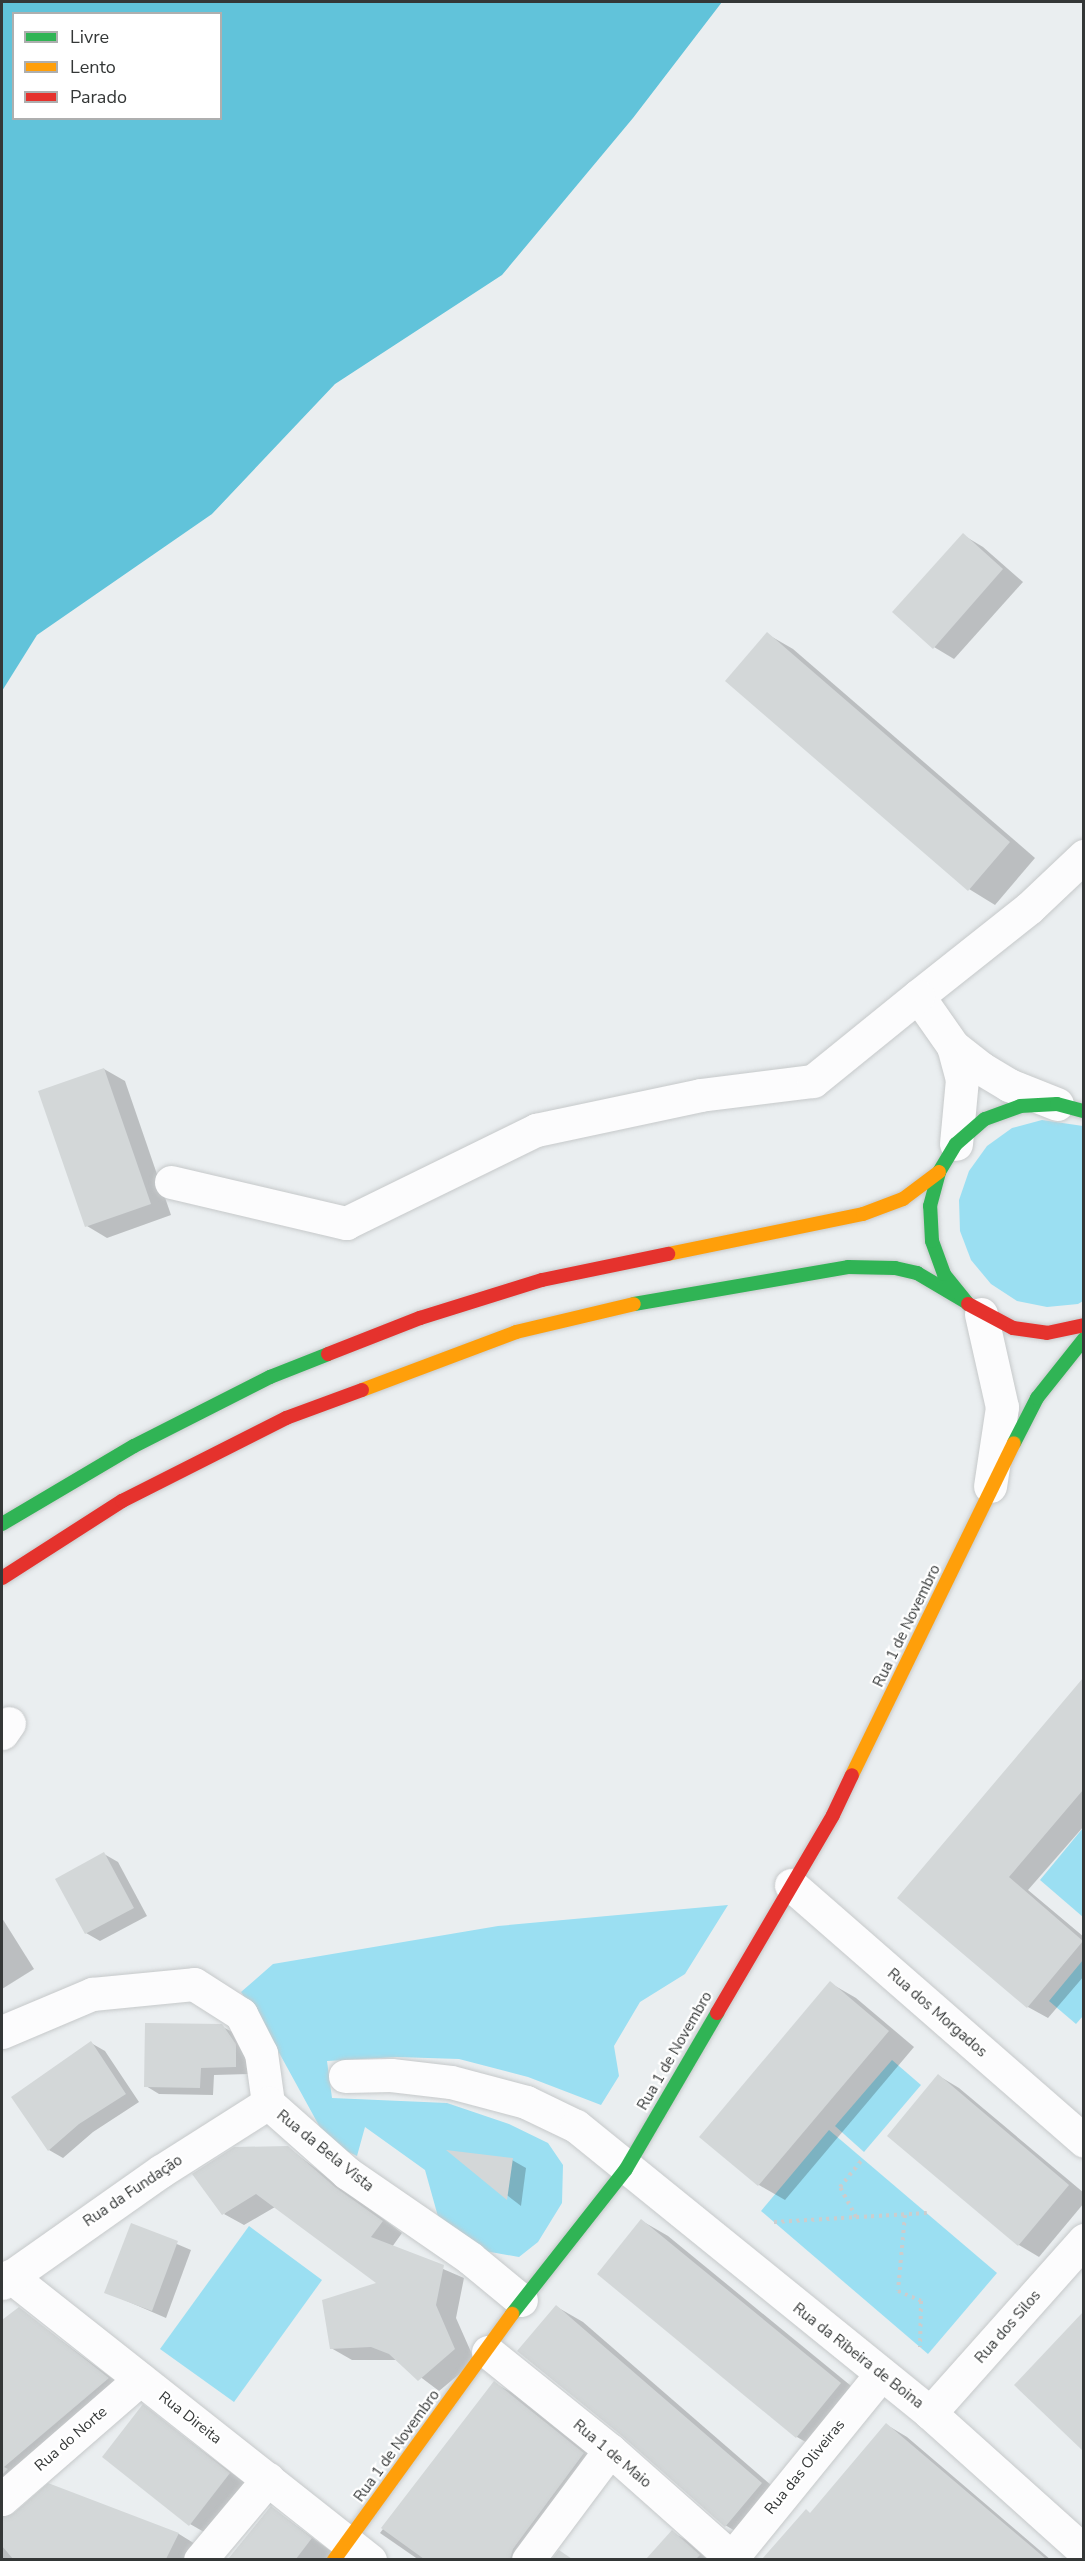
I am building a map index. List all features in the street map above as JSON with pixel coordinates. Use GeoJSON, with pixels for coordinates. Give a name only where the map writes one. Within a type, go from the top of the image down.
{"type":"FeatureCollection","features":[{"type":"Feature","properties":{"kind":"main road"},"geometry":{"type":"LineString","coordinates":[[973,1308],[944,1274],[932,1241],[930,1206],[939,1172],[956,1144],[985,1119],[1020,1106],[1070,1108]]}},
{"type":"Feature","properties":{"kind":"main road"},"geometry":{"type":"LineString","coordinates":[[2,1524],[134,1446],[270,1377],[420,1318],[542,1280],[863,1214],[903,1199],[939,1172]]}},
{"type":"Feature","properties":{"kind":"main road"},"geometry":{"type":"LineString","coordinates":[[2,1578],[122,1502],[286,1419],[516,1332],[602,1310],[848,1267],[895,1268],[917,1273],[973,1308],[1012,1328],[1047,1333],[1083,1325]]}},
{"type":"Feature","properties":{"kind":"main road","name":"Rua 1 de Novembro"},"geometry":{"type":"LineString","coordinates":[[350,2554],[521,2300],[626,2169],[834,1815],[990,1488],[1037,1398],[1083,1339]]}},
{"type":"Feature","properties":{"kind":"street"},"geometry":{"type":"LineString","coordinates":[[171,1182],[346,1223],[536,1130],[700,1095],[813,1081],[1029,908],[1083,856]]}},
{"type":"Feature","properties":{"kind":"street"},"geometry":{"type":"LineString","coordinates":[[918,996],[953,1046],[962,1079],[956,1144]]}},
{"type":"Feature","properties":{"kind":"street"},"geometry":{"type":"LineString","coordinates":[[953,1046],[1009,1085],[1070,1108]]}},
{"type":"Feature","properties":{"kind":"street"},"geometry":{"type":"LineString","coordinates":[[973,1308],[1002,1407],[990,1488]]}},
{"type":"Feature","properties":{"kind":"street","name":"Rua dos Morgados"},"geometry":{"type":"LineString","coordinates":[[791,1885],[1083,2140]]}},
{"type":"Feature","properties":{"kind":"street","name":"Rua da Bela Vista"},"geometry":{"type":"LineString","coordinates":[[2,2032],[92,1994],[194,1984],[241,2014],[261,2053],[268,2103],[346,2173],[470,2258],[521,2300]]}},
{"type":"Feature","properties":{"kind":"street","name":"Rua da Ribeira de Boina"},"geometry":{"type":"LineString","coordinates":[[345,2076],[391,2075],[452,2082],[526,2102],[576,2126],[626,2169],[930,2413],[1083,2551]]}},
{"type":"Feature","properties":{"kind":"street","name":"Rua da Fundação"},"geometry":{"type":"LineString","coordinates":[[6,2280],[160,2171],[268,2103]]}},
{"type":"Feature","properties":{"kind":"street","name":"Rua dos Silos"},"geometry":{"type":"LineString","coordinates":[[930,2413],[962,2382],[1083,2240]]}},
{"type":"Feature","properties":{"kind":"street","name":"Rua Direita"},"geometry":{"type":"LineString","coordinates":[[6,2280],[140,2379],[268,2479],[350,2554]]}},
{"type":"Feature","properties":{"kind":"street","name":"Rua 1 de Maio"},"geometry":{"type":"LineString","coordinates":[[488,2352],[610,2450],[732,2559]]}},
{"type":"Feature","properties":{"kind":"street","name":"Rua das Oliveiras"},"geometry":{"type":"LineString","coordinates":[[732,2559],[881,2374]]}},
{"type":"Feature","properties":{"kind":"street","name":"Rua do Norte"},"geometry":{"type":"LineString","coordinates":[[2,2499],[140,2379]]}},
{"type":"Feature","properties":{"kind":"street"},"geometry":{"type":"LineString","coordinates":[[528,2559],[610,2450]]}},
{"type":"Feature","properties":{"kind":"street"},"geometry":{"type":"LineString","coordinates":[[200,2559],[268,2479]]}},
{"type":"Feature","properties":{"kind":"path"},"geometry":{"type":"LineString","coordinates":[[856,2217],[840,2187],[863,2159]]}},
{"type":"Feature","properties":{"kind":"path"},"geometry":{"type":"LineString","coordinates":[[774,2223],[927,2213]]}},
{"type":"Feature","properties":{"kind":"path"},"geometry":{"type":"LineString","coordinates":[[905,2215],[898,2291],[921,2301],[920,2347]]}},
{"type":"Feature","properties":{"kind":"shaded area"},"geometry":{"type":"Polygon","coordinates":[[[2,2],[722,2],[633,118],[502,275],[335,384],[212,514],[37,635],[2,691],[2,2]]]}},
{"type":"Feature","properties":{"kind":"shaded area"},"geometry":{"type":"Polygon","coordinates":[[[1042,1120],[1083,1126],[1083,1301],[1078,1304],[1047,1307],[1017,1301],[991,1284],[971,1260],[960,1231],[959,1200],[969,1171],[987,1146],[1012,1128],[1042,1120]]]}},
{"type":"Feature","properties":{"kind":"shaded area"},"geometry":{"type":"Polygon","coordinates":[[[1083,1828],[1083,1917],[1040,1880],[1083,1828]]]}},
{"type":"Feature","properties":{"kind":"shaded area"},"geometry":{"type":"Polygon","coordinates":[[[728,1905],[685,1974],[640,2002],[614,2046],[619,2076],[601,2105],[528,2077],[459,2059],[397,2057],[327,2061],[332,2098],[447,2103],[509,2124],[548,2143],[563,2165],[562,2203],[538,2242],[519,2257],[479,2250],[439,2220],[425,2170],[365,2127],[357,2156],[328,2142],[271,2038],[241,1992],[273,1964],[498,1926],[728,1905]]]}},
{"type":"Feature","properties":{"kind":"shaded area"},"geometry":{"type":"Polygon","coordinates":[[[1083,1960],[1083,2016],[1076,2024],[1049,2001],[1083,1960]]]}},
{"type":"Feature","properties":{"kind":"shaded area"},"geometry":{"type":"Polygon","coordinates":[[[892,2060],[921,2085],[864,2152],[835,2126],[892,2060]]]}},
{"type":"Feature","properties":{"kind":"shaded area"},"geometry":{"type":"Polygon","coordinates":[[[829,2130],[997,2273],[928,2354],[761,2211],[829,2130]]]}},
{"type":"Feature","properties":{"kind":"shaded area"},"geometry":{"type":"Polygon","coordinates":[[[249,2226],[322,2280],[234,2402],[160,2349],[249,2226]]]}},
{"type":"Feature","properties":{"kind":"building"},"geometry":{"type":"Polygon","coordinates":[[[963,533],[1003,569],[933,649],[892,612],[963,533]]]}},
{"type":"Feature","properties":{"kind":"building"},"geometry":{"type":"Polygon","coordinates":[[[767,632],[1010,842],[968,891],[725,681],[767,632]]]}},
{"type":"Feature","properties":{"kind":"building"},"geometry":{"type":"Polygon","coordinates":[[[104,1068],[151,1204],[85,1227],[38,1091],[104,1068]]]}},
{"type":"Feature","properties":{"kind":"building"},"geometry":{"type":"Polygon","coordinates":[[[1083,1678],[1083,1790],[1009,1877],[1083,1941],[1027,2008],[897,1898],[1083,1678]]]}},
{"type":"Feature","properties":{"kind":"building"},"geometry":{"type":"Polygon","coordinates":[[[104,1852],[134,1908],[85,1934],[55,1879],[104,1852]]]}},
{"type":"Feature","properties":{"kind":"building"},"geometry":{"type":"Polygon","coordinates":[[[830,1981],[889,2031],[758,2186],[699,2137],[830,1981]]]}},
{"type":"Feature","properties":{"kind":"building"},"geometry":{"type":"Polygon","coordinates":[[[145,2023],[222,2024],[236,2044],[236,2067],[201,2068],[200,2088],[144,2087],[145,2023]]]}},
{"type":"Feature","properties":{"kind":"building"},"geometry":{"type":"Polygon","coordinates":[[[91,2041],[126,2094],[79,2124],[48,2151],[11,2097],[91,2041]]]}},
{"type":"Feature","properties":{"kind":"building"},"geometry":{"type":"Polygon","coordinates":[[[938,2074],[1069,2185],[1018,2246],[887,2136],[938,2074]]]}},
{"type":"Feature","properties":{"kind":"building"},"geometry":{"type":"Polygon","coordinates":[[[288,2146],[335,2187],[383,2221],[371,2237],[444,2265],[436,2305],[455,2349],[418,2381],[389,2354],[371,2347],[330,2349],[322,2300],[376,2283],[256,2194],[222,2215],[192,2174],[234,2147],[288,2146]]]}},
{"type":"Feature","properties":{"kind":"building"},"geometry":{"type":"Polygon","coordinates":[[[446,2150],[513,2158],[507,2200],[446,2150]]]}},
{"type":"Feature","properties":{"kind":"building"},"geometry":{"type":"Polygon","coordinates":[[[641,2219],[841,2383],[796,2438],[597,2274],[641,2219]]]}},
{"type":"Feature","properties":{"kind":"building"},"geometry":{"type":"Polygon","coordinates":[[[131,2223],[178,2241],[152,2311],[104,2293],[131,2223]]]}},
{"type":"Feature","properties":{"kind":"building"},"geometry":{"type":"Polygon","coordinates":[[[556,2305],[762,2483],[725,2527],[622,2436],[517,2351],[556,2305]]]}},
{"type":"Feature","properties":{"kind":"building"},"geometry":{"type":"Polygon","coordinates":[[[19,2307],[109,2378],[4,2467],[8,2469],[2,2475],[2,2320],[19,2307]]]}},
{"type":"Feature","properties":{"kind":"building"},"geometry":{"type":"Polygon","coordinates":[[[1083,2312],[1083,2451],[1014,2385],[1083,2312]]]}},
{"type":"Feature","properties":{"kind":"building"},"geometry":{"type":"Polygon","coordinates":[[[494,2381],[584,2453],[513,2549],[510,2559],[424,2559],[381,2528],[494,2381]]]}},
{"type":"Feature","properties":{"kind":"building"},"geometry":{"type":"Polygon","coordinates":[[[143,2404],[230,2473],[189,2526],[102,2457],[143,2404]]]}},
{"type":"Feature","properties":{"kind":"building"},"geometry":{"type":"Polygon","coordinates":[[[886,2423],[1046,2559],[762,2559],[806,2509],[810,2513],[886,2423]]]}},
{"type":"Feature","properties":{"kind":"building"},"geometry":{"type":"Polygon","coordinates":[[[48,2483],[179,2533],[166,2559],[13,2559],[2,2546],[2,2517],[14,2513],[48,2483]]]}},
{"type":"Feature","properties":{"kind":"building"},"geometry":{"type":"Polygon","coordinates":[[[271,2506],[312,2538],[296,2559],[228,2559],[271,2506]]]}},
{"type":"Feature","properties":{"kind":"building"},"geometry":{"type":"Polygon","coordinates":[[[672,2530],[700,2555],[696,2559],[646,2559],[672,2530]]]}},
{"type":"Feature","properties":{"kind":"building"},"geometry":{"type":"Polygon","coordinates":[[[559,2550],[572,2559],[552,2559],[559,2550]]]}},
{"type":"Feature","properties":{"kind":"traffic: fast"},"geometry":{"type":"LineString","coordinates":[[968,1304],[944,1274],[932,1241],[930,1206],[939,1172],[956,1144],[985,1119],[1020,1106],[1057,1104],[1084,1111]]}},
{"type":"Feature","properties":{"kind":"traffic: fast"},"geometry":{"type":"LineString","coordinates":[[634,1304],[848,1267],[895,1268],[917,1273],[966,1302]]}},
{"type":"Feature","properties":{"kind":"traffic: fast"},"geometry":{"type":"LineString","coordinates":[[1014,1443],[1037,1398],[1084,1339]]}},
{"type":"Feature","properties":{"kind":"traffic: fast"},"geometry":{"type":"LineString","coordinates":[[2,1524],[134,1446],[270,1377],[328,1354]]}},
{"type":"Feature","properties":{"kind":"traffic: fast"},"geometry":{"type":"LineString","coordinates":[[512,2314],[626,2169],[717,2013]]}},
{"type":"Feature","properties":{"kind":"traffic: slow"},"geometry":{"type":"LineString","coordinates":[[668,1254],[863,1214],[903,1199],[939,1172]]}},
{"type":"Feature","properties":{"kind":"traffic: slow"},"geometry":{"type":"LineString","coordinates":[[362,1390],[516,1332],[634,1304]]}},
{"type":"Feature","properties":{"kind":"traffic: slow"},"geometry":{"type":"LineString","coordinates":[[852,1775],[1014,1443]]}},
{"type":"Feature","properties":{"kind":"traffic: slow"},"geometry":{"type":"LineString","coordinates":[[334,2560],[512,2314]]}},
{"type":"Feature","properties":{"kind":"traffic: jam"},"geometry":{"type":"LineString","coordinates":[[328,1354],[420,1318],[542,1280],[668,1254]]}},
{"type":"Feature","properties":{"kind":"traffic: jam"},"geometry":{"type":"LineString","coordinates":[[968,1304],[1013,1328],[1047,1333],[1084,1325]]}},
{"type":"Feature","properties":{"kind":"traffic: jam"},"geometry":{"type":"LineString","coordinates":[[2,1578],[122,1501],[286,1418],[362,1390]]}},
{"type":"Feature","properties":{"kind":"traffic: jam"},"geometry":{"type":"LineString","coordinates":[[717,2013],[833,1815],[852,1775]]}}]}
